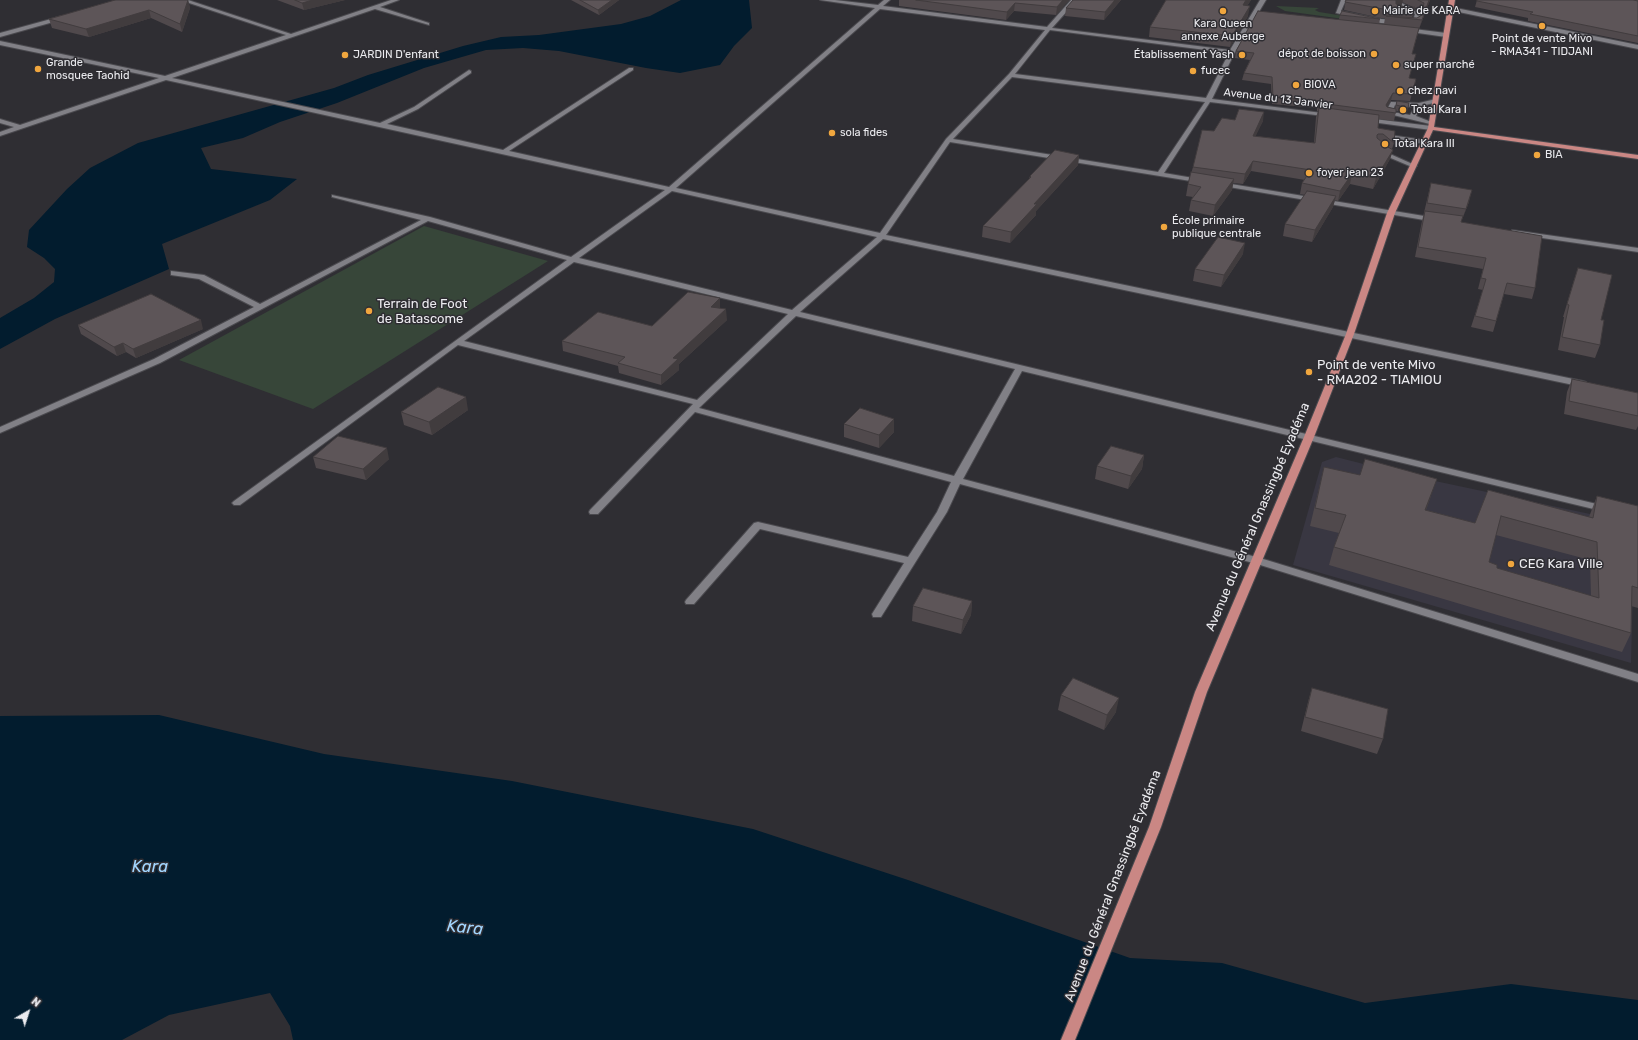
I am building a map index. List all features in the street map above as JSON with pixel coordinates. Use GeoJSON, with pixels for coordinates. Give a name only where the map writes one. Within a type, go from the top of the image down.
{"type":"FeatureCollection","features":[{"type":"Feature","properties":{"kind":"main road","name":"Avenue du Général Gnassingbé Eyadéma"},"geometry":{"type":"LineString","coordinates":[[1068,1040],[1155,827],[1201,692],[1310,437],[1350,334],[1391,213],[1432,126],[1451,4]]}},
{"type":"Feature","properties":{"kind":"main road"},"geometry":{"type":"LineString","coordinates":[[1432,126],[1638,156]]}},
{"type":"Feature","properties":{"kind":"street"},"geometry":{"type":"LineString","coordinates":[[183,0],[290,35]]}},
{"type":"Feature","properties":{"kind":"street"},"geometry":{"type":"LineString","coordinates":[[0,134],[396,0]]}},
{"type":"Feature","properties":{"kind":"street"},"geometry":{"type":"LineString","coordinates":[[823,0],[1232,52]]}},
{"type":"Feature","properties":{"kind":"street"},"geometry":{"type":"LineString","coordinates":[[237,502],[456,342],[672,188],[887,0]]}},
{"type":"Feature","properties":{"kind":"street"},"geometry":{"type":"LineString","coordinates":[[594,512],[696,406],[794,313],[882,236],[948,140],[1012,75],[1048,29],[1074,0]]}},
{"type":"Feature","properties":{"kind":"street"},"geometry":{"type":"LineString","coordinates":[[1160,174],[1208,101],[1232,52],[1263,0]]}},
{"type":"Feature","properties":{"kind":"street"},"geometry":{"type":"LineString","coordinates":[[1356,0],[1343,1],[1338,12],[1381,21],[1415,23],[1418,13]]}},
{"type":"Feature","properties":{"kind":"street"},"geometry":{"type":"LineString","coordinates":[[1374,0],[1392,0],[1418,13]]}},
{"type":"Feature","properties":{"kind":"street"},"geometry":{"type":"LineString","coordinates":[[1451,4],[1638,47]]}},
{"type":"Feature","properties":{"kind":"street"},"geometry":{"type":"LineString","coordinates":[[375,7],[427,24]]}},
{"type":"Feature","properties":{"kind":"street"},"geometry":{"type":"LineString","coordinates":[[1257,12],[1265,13]]}},
{"type":"Feature","properties":{"kind":"street"},"geometry":{"type":"LineString","coordinates":[[1403,12],[1418,13]]}},
{"type":"Feature","properties":{"kind":"street"},"geometry":{"type":"LineString","coordinates":[[0,35],[66,16]]}},
{"type":"Feature","properties":{"kind":"street"},"geometry":{"type":"LineString","coordinates":[[1381,21],[1376,26],[1391,28]]}},
{"type":"Feature","properties":{"kind":"street"},"geometry":{"type":"LineString","coordinates":[[1399,29],[1446,35]]}},
{"type":"Feature","properties":{"kind":"street"},"geometry":{"type":"LineString","coordinates":[[0,43],[166,77],[672,188],[882,236],[1591,385]]}},
{"type":"Feature","properties":{"kind":"street"},"geometry":{"type":"LineString","coordinates":[[504,152],[631,69]]}},
{"type":"Feature","properties":{"kind":"street"},"geometry":{"type":"LineString","coordinates":[[381,125],[416,108],[469,72]]}},
{"type":"Feature","properties":{"kind":"street","name":"Avenue du 13 Janvier"},"geometry":{"type":"LineString","coordinates":[[1012,75],[1334,116]]}},
{"type":"Feature","properties":{"kind":"street"},"geometry":{"type":"LineString","coordinates":[[1432,126],[1412,117],[1388,113],[1393,103],[1419,105],[1436,101]]}},
{"type":"Feature","properties":{"kind":"street"},"geometry":{"type":"LineString","coordinates":[[1412,117],[1419,105]]}},
{"type":"Feature","properties":{"kind":"street"},"geometry":{"type":"LineString","coordinates":[[1357,119],[1432,126]]}},
{"type":"Feature","properties":{"kind":"street"},"geometry":{"type":"LineString","coordinates":[[0,121],[20,127]]}},
{"type":"Feature","properties":{"kind":"street"},"geometry":{"type":"LineString","coordinates":[[1381,122],[1378,141],[1388,156],[1414,166]]}},
{"type":"Feature","properties":{"kind":"street"},"geometry":{"type":"LineString","coordinates":[[948,140],[1445,221]]}},
{"type":"Feature","properties":{"kind":"street"},"geometry":{"type":"LineString","coordinates":[[1378,141],[1425,142]]}},
{"type":"Feature","properties":{"kind":"street"},"geometry":{"type":"LineString","coordinates":[[334,196],[426,219],[572,259],[1019,369],[1310,437],[1615,511]]}},
{"type":"Feature","properties":{"kind":"street"},"geometry":{"type":"LineString","coordinates":[[0,430],[156,361],[426,219]]}},
{"type":"Feature","properties":{"kind":"street"},"geometry":{"type":"LineString","coordinates":[[1507,231],[1638,250]]}},
{"type":"Feature","properties":{"kind":"street"},"geometry":{"type":"LineString","coordinates":[[174,273],[201,277],[260,307]]}},
{"type":"Feature","properties":{"kind":"street"},"geometry":{"type":"LineString","coordinates":[[456,342],[696,406],[957,480],[1256,561],[1638,678]]}},
{"type":"Feature","properties":{"kind":"street"},"geometry":{"type":"LineString","coordinates":[[877,614],[942,512],[957,480],[1019,369]]}},
{"type":"Feature","properties":{"kind":"street"},"geometry":{"type":"LineString","coordinates":[[690,602],[758,525],[911,561]]}},
{"type":"Feature","properties":{"kind":"shaded area","name":"CEG Kara Ville"},"geometry":{"type":"Polygon","coordinates":[[[1336,457],[1407,475],[1590,514],[1637,526],[1634,548],[1631,663],[1293,565],[1322,462],[1336,457]]]}},
{"type":"Feature","properties":{"kind":"green space"},"geometry":{"type":"Polygon","coordinates":[[[1276,6],[1319,8],[1315,10],[1319,12],[1357,18],[1351,20],[1285,11],[1276,6]]]}},
{"type":"Feature","properties":{"kind":"green space","name":"Terrain de Foot de Batascome"},"geometry":{"type":"Polygon","coordinates":[[[424,226],[548,261],[313,409],[179,360],[424,226]]]}},
{"type":"Feature","properties":{"kind":"water"},"geometry":{"type":"Polygon","coordinates":[[[681,0],[749,0],[752,28],[734,46],[720,65],[680,73],[559,51],[523,48],[486,50],[424,68],[337,103],[280,122],[243,138],[201,148],[211,169],[297,179],[270,200],[162,244],[169,269],[55,319],[0,349],[0,318],[34,298],[54,282],[55,269],[44,258],[27,247],[29,230],[67,189],[90,168],[138,143],[334,88],[368,75],[463,46],[501,37],[539,35],[621,24],[650,16],[681,0]]]}},
{"type":"Feature","properties":{"kind":"water","name":"Kara"},"geometry":{"type":"Polygon","coordinates":[[[159,715],[324,754],[512,781],[753,829],[908,880],[1130,958],[1222,963],[1365,1003],[1511,984],[1638,1000],[1638,1040],[293,1040],[290,1026],[270,993],[169,1015],[122,1040],[0,1040],[0,716],[159,715]]]}},
{"type":"Feature","properties":{"kind":"building"},"geometry":{"type":"Polygon","coordinates":[[[115,0],[188,0],[180,24],[149,10],[86,29],[49,19],[115,0]]]}},
{"type":"Feature","properties":{"kind":"building"},"geometry":{"type":"Polygon","coordinates":[[[295,0],[313,0],[302,3],[295,0]]]}},
{"type":"Feature","properties":{"kind":"building"},"geometry":{"type":"Polygon","coordinates":[[[580,0],[612,0],[598,10],[580,0]]]}},
{"type":"Feature","properties":{"kind":"building"},"geometry":{"type":"Polygon","coordinates":[[[916,0],[1063,0],[1057,7],[1015,3],[1007,12],[916,0]]]}},
{"type":"Feature","properties":{"kind":"building"},"geometry":{"type":"Polygon","coordinates":[[[1073,0],[1115,0],[1105,12],[1066,8],[1073,0]]]}},
{"type":"Feature","properties":{"kind":"building"},"geometry":{"type":"Polygon","coordinates":[[[1166,0],[1246,0],[1243,5],[1250,6],[1232,36],[1150,27],[1166,0]]]}},
{"type":"Feature","properties":{"kind":"building"},"geometry":{"type":"Polygon","coordinates":[[[1346,0],[1396,0],[1396,4],[1408,8],[1415,7],[1414,11],[1383,9],[1345,2],[1346,0]]]}},
{"type":"Feature","properties":{"kind":"building"},"geometry":{"type":"Polygon","coordinates":[[[1418,0],[1429,0],[1422,20],[1386,16],[1417,18],[1422,15],[1424,3],[1418,0]]]}},
{"type":"Feature","properties":{"kind":"building"},"geometry":{"type":"Polygon","coordinates":[[[1477,0],[1638,1],[1638,36],[1530,14],[1533,12],[1477,0]]]}},
{"type":"Feature","properties":{"kind":"building"},"geometry":{"type":"Polygon","coordinates":[[[1258,11],[1419,28],[1412,54],[1416,54],[1409,78],[1416,79],[1412,94],[1393,93],[1386,105],[1387,107],[1396,109],[1396,113],[1319,103],[1319,101],[1273,97],[1272,77],[1244,73],[1254,53],[1236,51],[1258,11]]]}},
{"type":"Feature","properties":{"kind":"building"},"geometry":{"type":"Polygon","coordinates":[[[1342,11],[1380,19],[1340,15],[1342,11]]]}},
{"type":"Feature","properties":{"kind":"building"},"geometry":{"type":"Polygon","coordinates":[[[1397,101],[1409,103],[1408,108],[1396,105],[1397,101]]]}},
{"type":"Feature","properties":{"kind":"building"},"geometry":{"type":"Polygon","coordinates":[[[1319,107],[1379,115],[1378,128],[1395,131],[1394,143],[1383,134],[1377,135],[1377,138],[1393,150],[1376,178],[1352,174],[1340,191],[1302,183],[1311,170],[1253,161],[1245,174],[1193,167],[1202,130],[1214,131],[1222,118],[1235,120],[1239,109],[1264,112],[1253,136],[1315,143],[1319,107]]]}},
{"type":"Feature","properties":{"kind":"building"},"geometry":{"type":"Polygon","coordinates":[[[1055,150],[1079,155],[1034,204],[1037,204],[1011,232],[983,226],[1031,177],[1030,176],[1055,150]]]}},
{"type":"Feature","properties":{"kind":"building"},"geometry":{"type":"Polygon","coordinates":[[[1191,172],[1234,179],[1215,205],[1191,200],[1201,187],[1188,184],[1191,172]]]}},
{"type":"Feature","properties":{"kind":"building"},"geometry":{"type":"Polygon","coordinates":[[[1431,183],[1472,190],[1466,209],[1427,203],[1431,183]]]}},
{"type":"Feature","properties":{"kind":"building"},"geometry":{"type":"Polygon","coordinates":[[[1307,191],[1336,196],[1315,230],[1285,224],[1307,191]]]}},
{"type":"Feature","properties":{"kind":"building"},"geometry":{"type":"Polygon","coordinates":[[[1425,211],[1463,216],[1461,222],[1542,236],[1535,288],[1507,283],[1496,321],[1475,316],[1486,279],[1481,278],[1486,258],[1418,247],[1425,211]]]}},
{"type":"Feature","properties":{"kind":"building"},"geometry":{"type":"Polygon","coordinates":[[[1218,237],[1245,243],[1224,275],[1195,269],[1218,237]]]}},
{"type":"Feature","properties":{"kind":"building"},"geometry":{"type":"Polygon","coordinates":[[[1578,268],[1612,275],[1601,320],[1604,320],[1600,345],[1562,337],[1569,305],[1567,304],[1578,268]]]}},
{"type":"Feature","properties":{"kind":"building"},"geometry":{"type":"Polygon","coordinates":[[[688,292],[720,298],[711,307],[726,309],[673,358],[678,359],[661,375],[618,363],[625,357],[562,341],[598,312],[652,326],[688,292]]]}},
{"type":"Feature","properties":{"kind":"building"},"geometry":{"type":"Polygon","coordinates":[[[151,294],[201,320],[133,349],[123,343],[114,347],[78,325],[151,294]]]}},
{"type":"Feature","properties":{"kind":"building"},"geometry":{"type":"Polygon","coordinates":[[[1572,379],[1638,393],[1638,416],[1569,401],[1572,379]]]}},
{"type":"Feature","properties":{"kind":"building"},"geometry":{"type":"Polygon","coordinates":[[[438,387],[466,397],[429,422],[401,412],[438,387]]]}},
{"type":"Feature","properties":{"kind":"building"},"geometry":{"type":"Polygon","coordinates":[[[860,408],[894,419],[879,435],[844,424],[860,408]]]}},
{"type":"Feature","properties":{"kind":"building"},"geometry":{"type":"Polygon","coordinates":[[[338,436],[387,448],[363,469],[313,457],[338,436]]]}},
{"type":"Feature","properties":{"kind":"building"},"geometry":{"type":"Polygon","coordinates":[[[1111,446],[1144,455],[1131,476],[1097,466],[1111,446]]]}},
{"type":"Feature","properties":{"kind":"building"},"geometry":{"type":"Polygon","coordinates":[[[1365,459],[1437,479],[1425,510],[1475,523],[1488,490],[1593,518],[1597,496],[1638,506],[1638,588],[1632,586],[1631,633],[1334,547],[1346,515],[1315,508],[1324,467],[1360,475],[1365,459]],[[1501,516],[1489,562],[1497,565],[1497,568],[1599,598],[1597,542],[1501,516]]]}},
{"type":"Feature","properties":{"kind":"building"},"geometry":{"type":"Polygon","coordinates":[[[923,588],[972,601],[963,620],[913,606],[923,588]]]}},
{"type":"Feature","properties":{"kind":"building"},"geometry":{"type":"Polygon","coordinates":[[[1073,678],[1119,698],[1107,715],[1061,695],[1073,678]]]}},
{"type":"Feature","properties":{"kind":"building"},"geometry":{"type":"Polygon","coordinates":[[[1312,688],[1388,709],[1383,739],[1305,717],[1312,688]]]}},
{"type":"Feature","properties":{"kind":"place","name":"Kara Queen annexe Auberge"},"geometry":{"type":"Point","coordinates":[1223,11]}},
{"type":"Feature","properties":{"kind":"place","name":"Mairie de KARA"},"geometry":{"type":"Point","coordinates":[1375,11]}},
{"type":"Feature","properties":{"kind":"place","name":"Point de vente Mivo - RMA341 - TIDJANI"},"geometry":{"type":"Point","coordinates":[1542,26]}},
{"type":"Feature","properties":{"kind":"place","name":"dépot de boisson"},"geometry":{"type":"Point","coordinates":[1374,54]}},
{"type":"Feature","properties":{"kind":"place","name":"JARDIN D'enfant"},"geometry":{"type":"Point","coordinates":[345,55]}},
{"type":"Feature","properties":{"kind":"place","name":"Établissement Yash"},"geometry":{"type":"Point","coordinates":[1242,55]}},
{"type":"Feature","properties":{"kind":"place","name":"super marché"},"geometry":{"type":"Point","coordinates":[1396,65]}},
{"type":"Feature","properties":{"kind":"place","name":"Grande mosquee Taohid"},"geometry":{"type":"Point","coordinates":[38,69]}},
{"type":"Feature","properties":{"kind":"place","name":"fucec"},"geometry":{"type":"Point","coordinates":[1193,71]}},
{"type":"Feature","properties":{"kind":"place","name":"BIOVA"},"geometry":{"type":"Point","coordinates":[1296,85]}},
{"type":"Feature","properties":{"kind":"place","name":"chez navi"},"geometry":{"type":"Point","coordinates":[1400,91]}},
{"type":"Feature","properties":{"kind":"place","name":"Total Kara I"},"geometry":{"type":"Point","coordinates":[1403,110]}},
{"type":"Feature","properties":{"kind":"place","name":"sola fides"},"geometry":{"type":"Point","coordinates":[832,133]}},
{"type":"Feature","properties":{"kind":"place","name":"Total Kara III"},"geometry":{"type":"Point","coordinates":[1385,144]}},
{"type":"Feature","properties":{"kind":"place","name":"BIA"},"geometry":{"type":"Point","coordinates":[1537,155]}},
{"type":"Feature","properties":{"kind":"place","name":"foyer jean 23"},"geometry":{"type":"Point","coordinates":[1309,173]}},
{"type":"Feature","properties":{"kind":"place","name":"École primaire publique centrale"},"geometry":{"type":"Point","coordinates":[1164,227]}},
{"type":"Feature","properties":{"kind":"place","name":"Terrain de Foot de Batascome"},"geometry":{"type":"Point","coordinates":[369,311]}},
{"type":"Feature","properties":{"kind":"place","name":"Point de vente Mivo - RMA202 - TIAMIOU"},"geometry":{"type":"Point","coordinates":[1309,372]}},
{"type":"Feature","properties":{"kind":"place","name":"CEG Kara Ville"},"geometry":{"type":"Point","coordinates":[1511,564]}}]}
